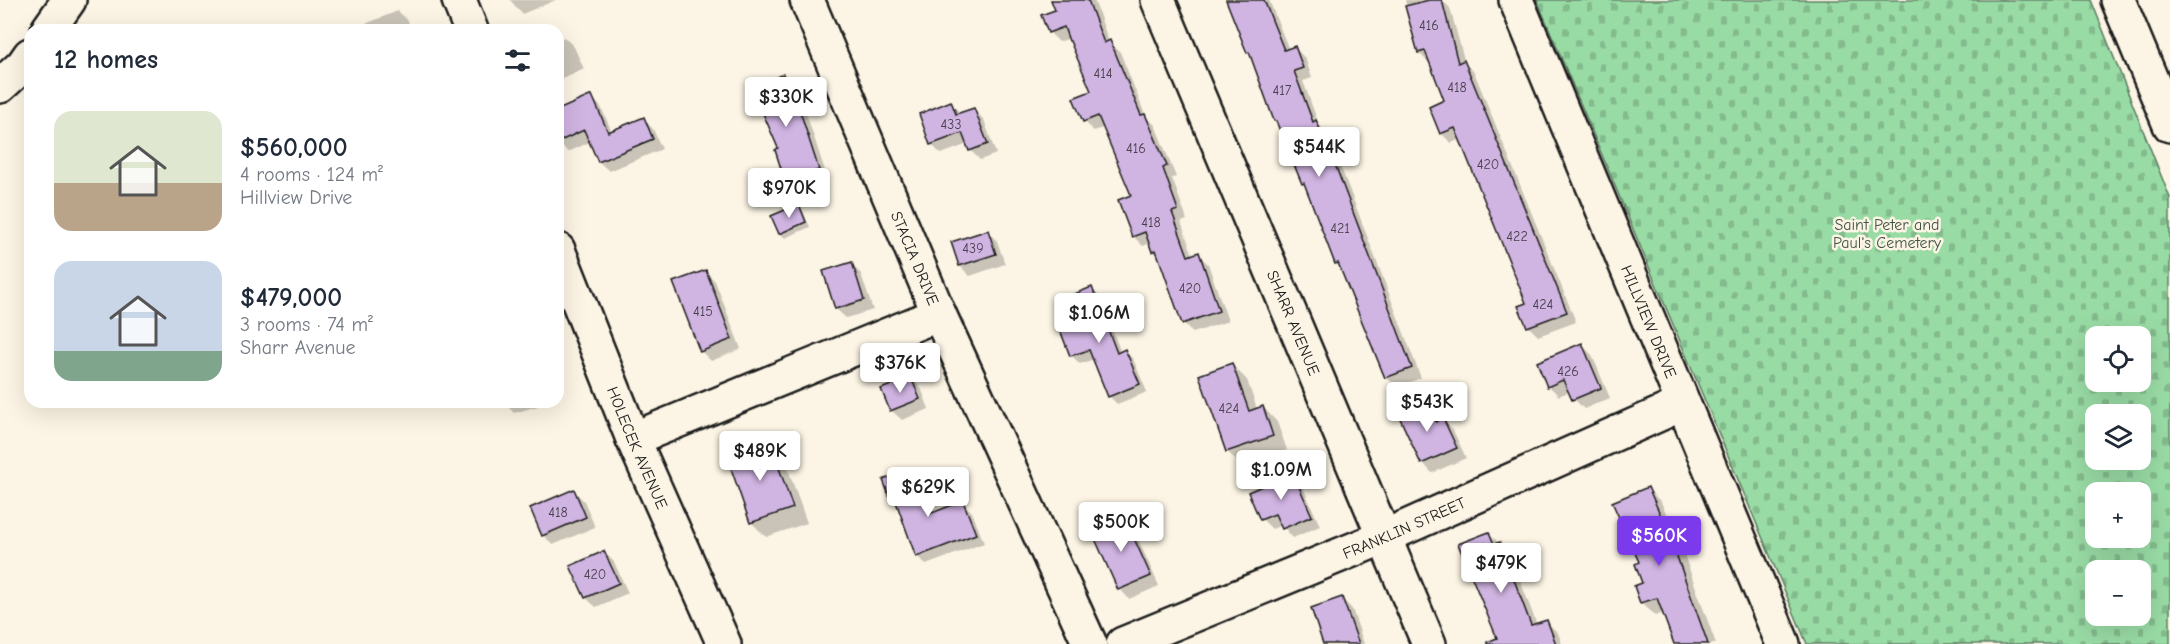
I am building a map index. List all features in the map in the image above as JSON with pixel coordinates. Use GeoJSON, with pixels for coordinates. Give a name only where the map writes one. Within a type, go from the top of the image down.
{"type":"FeatureCollection","features":[{"type":"Feature","properties":{"kind":"street"},"geometry":{"type":"LineString","coordinates":[[52,24],[69,0]]}},
{"type":"Feature","properties":{"kind":"street"},"geometry":{"type":"LineString","coordinates":[[459,0],[469,24]]}},
{"type":"Feature","properties":{"kind":"street","name":"STACIA DRIVE"},"geometry":{"type":"LineString","coordinates":[[807,0],[939,314],[1090,644]]}},
{"type":"Feature","properties":{"kind":"street","name":"SHARR AVENUE"},"geometry":{"type":"LineString","coordinates":[[1158,0],[1429,644]]}},
{"type":"Feature","properties":{"kind":"street","name":"HILLVIEW DRIVE"},"geometry":{"type":"LineString","coordinates":[[1516,0],[1783,644]]}},
{"type":"Feature","properties":{"kind":"street"},"geometry":{"type":"LineString","coordinates":[[2118,0],[2170,125]]}},
{"type":"Feature","properties":{"kind":"street"},"geometry":{"type":"LineString","coordinates":[[0,86],[24,64]]}},
{"type":"Feature","properties":{"kind":"street","name":"HOLECEK AVENUE"},"geometry":{"type":"LineString","coordinates":[[564,265],[633,439],[724,644]]}},
{"type":"Feature","properties":{"kind":"street"},"geometry":{"type":"LineString","coordinates":[[633,439],[939,314]]}},
{"type":"Feature","properties":{"kind":"street","name":"FRANKLIN STREET"},"geometry":{"type":"LineString","coordinates":[[1122,644],[1384,537],[1682,404]]}},
{"type":"Feature","properties":{"kind":"green space","name":"Saint Peter and Paul's Cemetery"},"geometry":{"type":"Polygon","coordinates":[[[1537,0],[2091,0],[2170,198],[2170,644],[1807,644],[1537,0]]]}},
{"type":"Feature","properties":{"kind":"building"},"geometry":{"type":"Polygon","coordinates":[[[1051,0],[1088,0],[1104,43],[1110,40],[1141,115],[1145,114],[1167,166],[1163,168],[1178,210],[1172,212],[1188,256],[1199,252],[1219,311],[1182,324],[1156,250],[1152,252],[1145,232],[1132,237],[1118,200],[1131,195],[1098,116],[1083,122],[1073,98],[1091,91],[1064,27],[1048,33],[1041,15],[1055,10],[1051,0]]]}},
{"type":"Feature","properties":{"kind":"building"},"geometry":{"type":"Polygon","coordinates":[[[1226,0],[1264,0],[1284,50],[1295,46],[1303,68],[1294,71],[1313,122],[1316,120],[1336,167],[1412,368],[1385,378],[1338,263],[1335,264],[1304,183],[1302,184],[1276,121],[1274,121],[1249,52],[1247,53],[1226,0]]]}},
{"type":"Feature","properties":{"kind":"building"},"geometry":{"type":"Polygon","coordinates":[[[1429,0],[1442,0],[1458,63],[1464,60],[1567,312],[1527,327],[1518,306],[1526,303],[1455,128],[1440,134],[1429,107],[1444,100],[1425,51],[1418,53],[1405,6],[1429,0]]]}},
{"type":"Feature","properties":{"kind":"building"},"geometry":{"type":"Polygon","coordinates":[[[783,74],[799,108],[819,170],[785,181],[775,150],[778,148],[752,88],[783,74]]]}},
{"type":"Feature","properties":{"kind":"building"},"geometry":{"type":"Polygon","coordinates":[[[592,95],[608,132],[644,117],[653,139],[598,162],[584,130],[564,139],[564,107],[592,95]]]}},
{"type":"Feature","properties":{"kind":"building"},"geometry":{"type":"Polygon","coordinates":[[[951,101],[956,114],[974,108],[988,144],[969,151],[962,133],[930,145],[919,114],[951,101]]]}},
{"type":"Feature","properties":{"kind":"building"},"geometry":{"type":"Polygon","coordinates":[[[799,204],[806,222],[779,234],[771,216],[799,204]]]}},
{"type":"Feature","properties":{"kind":"building"},"geometry":{"type":"Polygon","coordinates":[[[988,230],[996,254],[959,266],[951,242],[988,230]]]}},
{"type":"Feature","properties":{"kind":"building"},"geometry":{"type":"Polygon","coordinates":[[[852,262],[864,300],[835,309],[823,271],[852,262]]]}},
{"type":"Feature","properties":{"kind":"building"},"geometry":{"type":"Polygon","coordinates":[[[706,270],[732,339],[700,352],[673,282],[706,270]]]}},
{"type":"Feature","properties":{"kind":"building"},"geometry":{"type":"Polygon","coordinates":[[[1092,287],[1117,353],[1125,349],[1140,384],[1108,397],[1089,350],[1070,356],[1060,330],[1079,323],[1069,296],[1092,287]]]}},
{"type":"Feature","properties":{"kind":"building"},"geometry":{"type":"Polygon","coordinates":[[[1582,343],[1601,388],[1572,400],[1563,380],[1547,387],[1537,362],[1582,343]]]}},
{"type":"Feature","properties":{"kind":"building"},"geometry":{"type":"Polygon","coordinates":[[[1232,363],[1249,411],[1263,406],[1273,436],[1226,452],[1199,375],[1232,363]]]}},
{"type":"Feature","properties":{"kind":"building"},"geometry":{"type":"Polygon","coordinates":[[[911,377],[920,399],[890,411],[881,389],[911,377]]]}},
{"type":"Feature","properties":{"kind":"building"},"geometry":{"type":"Polygon","coordinates":[[[1426,401],[1436,422],[1443,418],[1457,448],[1421,464],[1398,414],[1426,401]]]}},
{"type":"Feature","properties":{"kind":"building"},"geometry":{"type":"Polygon","coordinates":[[[770,442],[793,508],[750,523],[727,457],[770,442]]]}},
{"type":"Feature","properties":{"kind":"building"},"geometry":{"type":"Polygon","coordinates":[[[907,470],[919,500],[924,499],[929,514],[963,501],[976,534],[916,557],[895,499],[891,501],[883,480],[907,470]]]}},
{"type":"Feature","properties":{"kind":"building"},"geometry":{"type":"Polygon","coordinates":[[[1293,473],[1312,516],[1282,529],[1275,514],[1260,520],[1248,492],[1293,473]]]}},
{"type":"Feature","properties":{"kind":"building"},"geometry":{"type":"Polygon","coordinates":[[[1648,487],[1669,534],[1708,644],[1674,644],[1657,598],[1640,603],[1634,586],[1642,583],[1635,564],[1639,562],[1612,502],[1648,487]]]}},
{"type":"Feature","properties":{"kind":"building"},"geometry":{"type":"Polygon","coordinates":[[[574,489],[586,517],[542,536],[530,508],[574,489]]]}},
{"type":"Feature","properties":{"kind":"building"},"geometry":{"type":"Polygon","coordinates":[[[1124,516],[1151,576],[1118,590],[1091,530],[1124,516]]]}},
{"type":"Feature","properties":{"kind":"building"},"geometry":{"type":"Polygon","coordinates":[[[1489,532],[1494,544],[1500,542],[1531,625],[1547,620],[1556,644],[1487,644],[1497,638],[1458,544],[1489,532]]]}},
{"type":"Feature","properties":{"kind":"building"},"geometry":{"type":"Polygon","coordinates":[[[604,551],[619,583],[585,598],[570,566],[604,551]]]}},
{"type":"Feature","properties":{"kind":"building"},"geometry":{"type":"Polygon","coordinates":[[[1342,597],[1359,644],[1323,644],[1311,608],[1342,597]]]}}]}
